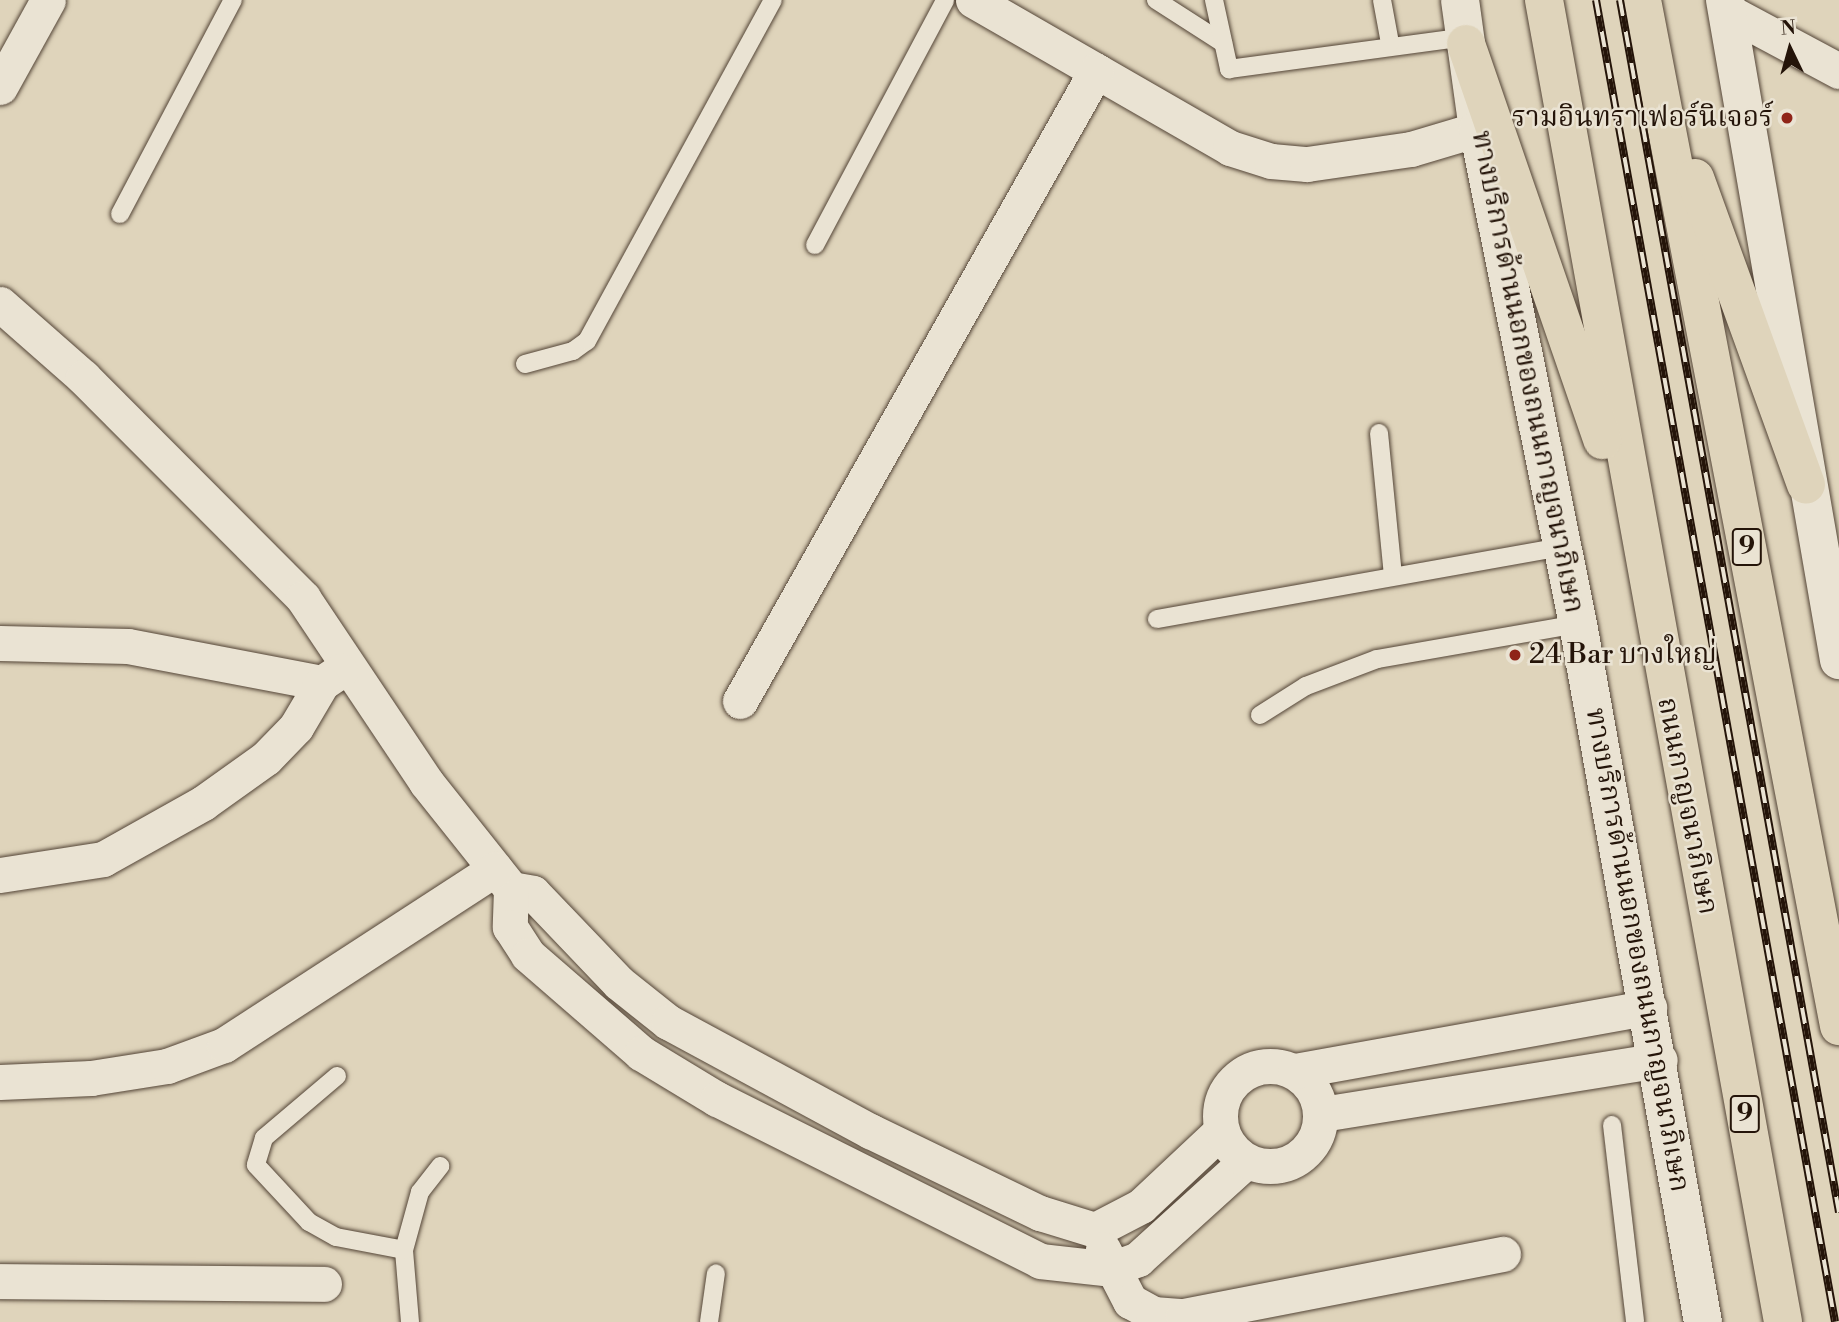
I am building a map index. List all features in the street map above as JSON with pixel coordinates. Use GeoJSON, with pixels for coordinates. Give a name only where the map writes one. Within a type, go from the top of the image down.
{"type":"FeatureCollection","features":[{"type":"Feature","properties":{"kind":"highway","name":"ถนนกาญจนาภิเษก"},"geometry":{"type":"LineString","coordinates":[[1544,0],[1640,551],[1781,1312]]}},
{"type":"Feature","properties":{"kind":"highway","name":"9"},"geometry":{"type":"LineString","coordinates":[[1642,0],[1839,1026]]}},
{"type":"Feature","properties":{"kind":"highway"},"geometry":{"type":"LineString","coordinates":[[1464,27],[1640,551]]}},
{"type":"Feature","properties":{"kind":"highway"},"geometry":{"type":"LineString","coordinates":[[1655,68],[1806,484]]}},
{"type":"Feature","properties":{"kind":"main road"},"geometry":{"type":"LineString","coordinates":[[1726,6],[1806,484],[1826,533],[1839,660]]}},
{"type":"Feature","properties":{"kind":"main road","name":"ทางบริการด้านนอกของถนนกาญจนาภิเษก"},"geometry":{"type":"LineString","coordinates":[[1464,27],[1478,129],[1578,624],[1660,1060],[1703,1322]]}},
{"type":"Feature","properties":{"kind":"street"},"geometry":{"type":"LineString","coordinates":[[0,87],[48,0]]}},
{"type":"Feature","properties":{"kind":"street"},"geometry":{"type":"LineString","coordinates":[[973,0],[1230,148],[1271,161],[1307,164],[1411,149],[1478,129]]}},
{"type":"Feature","properties":{"kind":"street"},"geometry":{"type":"LineString","coordinates":[[1726,6],[1839,71]]}},
{"type":"Feature","properties":{"kind":"street"},"geometry":{"type":"LineString","coordinates":[[740,701],[1096,71]]}},
{"type":"Feature","properties":{"kind":"street"},"geometry":{"type":"LineString","coordinates":[[0,304],[240,533],[303,598],[335,674],[503,879],[533,894],[619,984],[668,1022],[870,1131],[1040,1213],[1095,1230],[1141,1206],[1221,1130],[1225,1092],[1243,1072],[1269,1065],[1296,1071],[1649,1007]]}},
{"type":"Feature","properties":{"kind":"street"},"geometry":{"type":"LineString","coordinates":[[0,643],[128,646],[335,674]]}},
{"type":"Feature","properties":{"kind":"street"},"geometry":{"type":"LineString","coordinates":[[0,875],[103,859],[203,803],[266,758],[296,727],[335,674]]}},
{"type":"Feature","properties":{"kind":"street"},"geometry":{"type":"LineString","coordinates":[[0,1082],[91,1078],[167,1066],[224,1045],[503,879]]}},
{"type":"Feature","properties":{"kind":"street"},"geometry":{"type":"LineString","coordinates":[[503,879],[510,927],[527,954],[641,1053],[717,1099],[1040,1261],[1111,1269],[1138,1259],[1246,1161]]}},
{"type":"Feature","properties":{"kind":"street"},"geometry":{"type":"LineString","coordinates":[[1322,1114],[1660,1060]]}},
{"type":"Feature","properties":{"kind":"street"},"geometry":{"type":"LineString","coordinates":[[1221,1130],[1246,1161],[1272,1167],[1298,1160],[1316,1140],[1322,1114],[1315,1089],[1296,1071]]}},
{"type":"Feature","properties":{"kind":"street"},"geometry":{"type":"LineString","coordinates":[[1095,1230],[1111,1269],[1130,1301],[1153,1314],[1183,1315],[1503,1254]]}},
{"type":"Feature","properties":{"kind":"street"},"geometry":{"type":"LineString","coordinates":[[0,1281],[324,1284]]}},
{"type":"Feature","properties":{"kind":"lane"},"geometry":{"type":"LineString","coordinates":[[120,215],[233,0]]}},
{"type":"Feature","properties":{"kind":"lane"},"geometry":{"type":"LineString","coordinates":[[525,364],[573,351],[587,341],[773,0]]}},
{"type":"Feature","properties":{"kind":"lane"},"geometry":{"type":"LineString","coordinates":[[815,245],[945,0]]}},
{"type":"Feature","properties":{"kind":"lane"},"geometry":{"type":"LineString","coordinates":[[1156,0],[1223,43]]}},
{"type":"Feature","properties":{"kind":"lane"},"geometry":{"type":"LineString","coordinates":[[1214,0],[1229,69],[1390,43],[1464,27]]}},
{"type":"Feature","properties":{"kind":"lane"},"geometry":{"type":"LineString","coordinates":[[1382,0],[1390,43]]}},
{"type":"Feature","properties":{"kind":"lane"},"geometry":{"type":"LineString","coordinates":[[1379,433],[1393,575]]}},
{"type":"Feature","properties":{"kind":"lane"},"geometry":{"type":"LineString","coordinates":[[1157,619],[1562,547]]}},
{"type":"Feature","properties":{"kind":"lane"},"geometry":{"type":"LineString","coordinates":[[1260,715],[1306,686],[1377,659],[1578,624]]}},
{"type":"Feature","properties":{"kind":"lane"},"geometry":{"type":"LineString","coordinates":[[337,1076],[264,1138],[256,1165],[309,1222],[336,1237],[404,1250]]}},
{"type":"Feature","properties":{"kind":"lane"},"geometry":{"type":"LineString","coordinates":[[1612,1125],[1635,1322]]}},
{"type":"Feature","properties":{"kind":"lane"},"geometry":{"type":"LineString","coordinates":[[410,1322],[404,1250],[420,1192],[440,1167]]}},
{"type":"Feature","properties":{"kind":"lane"},"geometry":{"type":"LineString","coordinates":[[709,1322],[716,1273]]}},
{"type":"Feature","properties":{"kind":"railway"},"geometry":{"type":"LineString","coordinates":[[1596,0],[1835,1322]]}},
{"type":"Feature","properties":{"kind":"railway"},"geometry":{"type":"LineString","coordinates":[[1620,0],[1839,1212]]}},
{"type":"Feature","properties":{"kind":"place","name":"รามอินทราเฟอร์นิเจอร์"},"geometry":{"type":"Point","coordinates":[1787,118]}},
{"type":"Feature","properties":{"kind":"place","name":"24 Bar บางใหญ่"},"geometry":{"type":"Point","coordinates":[1515,655]}}]}
